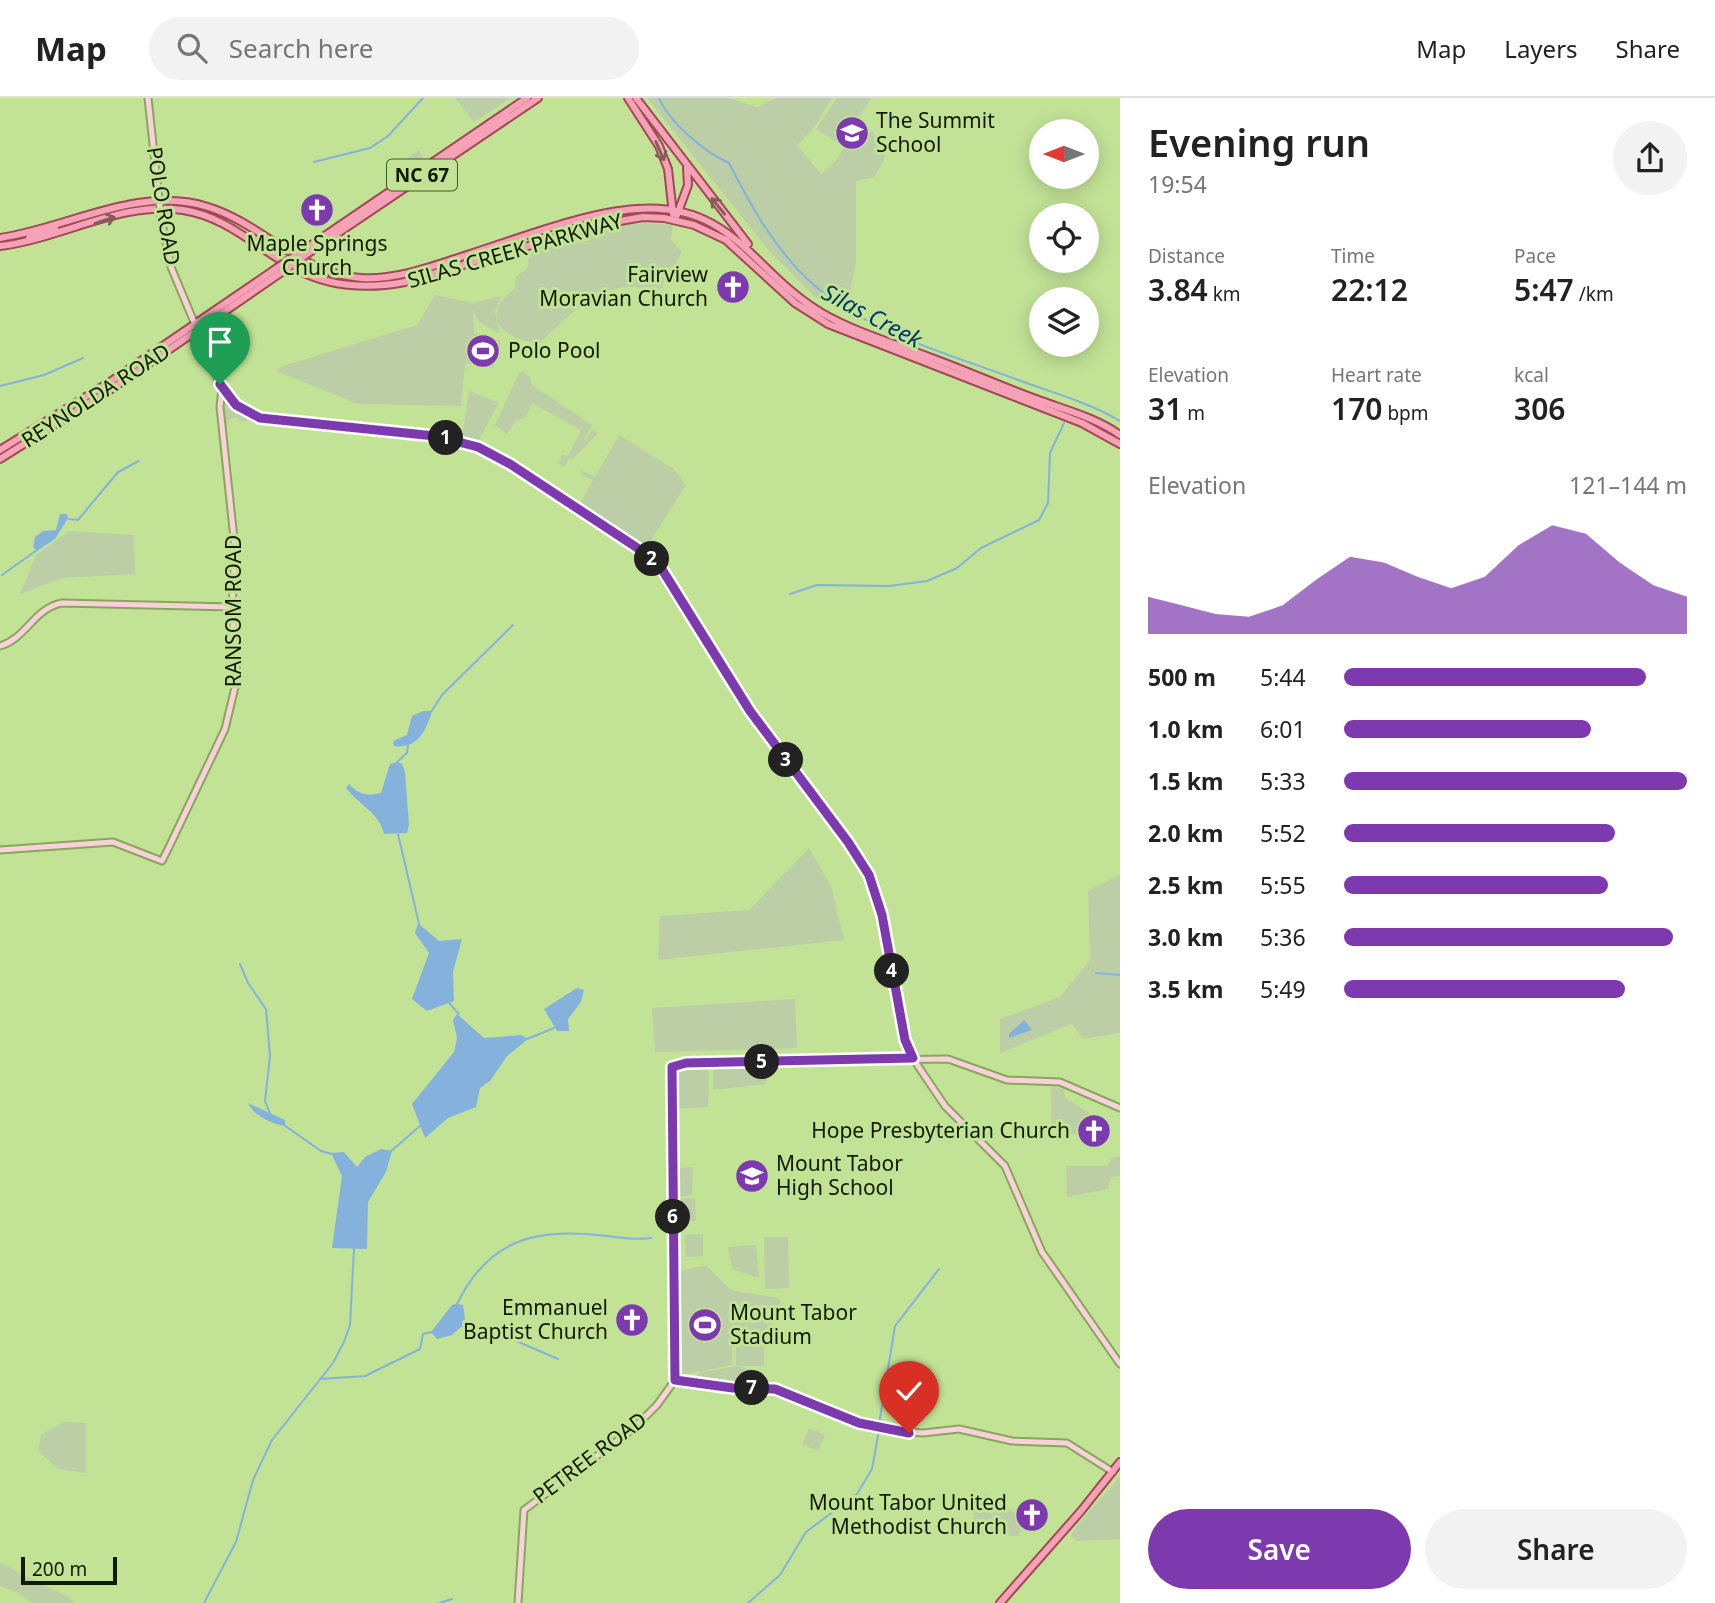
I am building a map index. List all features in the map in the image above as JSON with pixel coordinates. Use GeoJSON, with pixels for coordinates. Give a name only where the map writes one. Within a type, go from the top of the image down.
{"type":"FeatureCollection","features":[{"type":"Feature","properties":{"kind":"main road","name":"REYNOLDA ROAD"},"geometry":{"type":"LineString","coordinates":[[0,450],[195,327],[527,98]]}},
{"type":"Feature","properties":{"kind":"main road","name":"REYNOLDA ROAD"},"geometry":{"type":"LineString","coordinates":[[306,252],[538,98]]}},
{"type":"Feature","properties":{"kind":"main road"},"geometry":{"type":"LineString","coordinates":[[628,98],[659,146],[668,169],[676,211]]}},
{"type":"Feature","properties":{"kind":"main road"},"geometry":{"type":"LineString","coordinates":[[636,98],[685,165],[761,259]]}},
{"type":"Feature","properties":{"kind":"main road"},"geometry":{"type":"LineString","coordinates":[[674,219],[688,185],[685,165]]}},
{"type":"Feature","properties":{"kind":"main road"},"geometry":{"type":"LineString","coordinates":[[654,208],[667,202],[670,190]]}},
{"type":"Feature","properties":{"kind":"main road","name":"SILAS CREEK PARKWAY"},"geometry":{"type":"LineString","coordinates":[[0,238],[80,219],[132,203],[184,201],[232,217],[320,270],[374,278],[425,268],[615,212],[654,208],[676,211],[726,230],[761,259],[794,293],[835,320],[1070,411],[1120,435]]}},
{"type":"Feature","properties":{"kind":"main road","name":"SILAS CREEK PARKWAY"},"geometry":{"type":"LineString","coordinates":[[0,246],[28,242],[139,210],[183,210],[226,223],[296,269],[313,276],[368,287],[405,282],[625,219],[674,219],[726,240],[795,303],[828,324],[1082,423],[1120,444]]}},
{"type":"Feature","properties":{"kind":"main road"},"geometry":{"type":"LineString","coordinates":[[28,242],[30,237],[80,219]]}},
{"type":"Feature","properties":{"kind":"main road","name":"REYNOLDA ROAD"},"geometry":{"type":"LineString","coordinates":[[0,458],[116,386],[195,327]]}},
{"type":"Feature","properties":{"kind":"main road"},"geometry":{"type":"LineString","coordinates":[[1000,1603],[1120,1462]]}},
{"type":"Feature","properties":{"kind":"street","name":"POLO ROAD"},"geometry":{"type":"LineString","coordinates":[[148,98],[161,219],[171,267],[222,389],[243,411],[265,419],[435,436],[478,447],[510,464],[652,559],[750,711],[848,842],[869,875],[882,915],[905,1040],[913,1058],[948,1110],[1005,1166],[1042,1252],[1120,1364]]}},
{"type":"Feature","properties":{"kind":"street","name":"RANSOM ROAD"},"geometry":{"type":"LineString","coordinates":[[0,850],[113,842],[162,861],[230,714],[237,679],[232,607],[235,548],[220,407],[222,389]]}},
{"type":"Feature","properties":{"kind":"street"},"geometry":{"type":"LineString","coordinates":[[0,646],[13,640],[44,609],[60,604],[232,607]]}},
{"type":"Feature","properties":{"kind":"street"},"geometry":{"type":"LineString","coordinates":[[923,1074],[923,1064],[931,1058]]}},
{"type":"Feature","properties":{"kind":"street"},"geometry":{"type":"LineString","coordinates":[[1113,1472],[1067,1443],[1012,1441],[959,1429],[909,1433],[859,1423],[775,1389],[733,1388],[675,1380],[672,1067],[686,1063],[948,1059],[1007,1080],[1060,1082],[1120,1108]]}},
{"type":"Feature","properties":{"kind":"street","name":"PETREE ROAD"},"geometry":{"type":"LineString","coordinates":[[518,1603],[522,1518],[528,1505],[633,1429],[657,1405],[675,1380]]}},
{"type":"Feature","properties":{"kind":"green space"},"geometry":{"type":"Polygon","coordinates":[[[455,98],[510,98],[474,122],[455,98]]]}},
{"type":"Feature","properties":{"kind":"green space"},"geometry":{"type":"Polygon","coordinates":[[[647,98],[728,98],[757,107],[777,98],[832,98],[813,129],[797,145],[821,174],[835,162],[854,132],[872,132],[886,142],[884,160],[874,177],[856,181],[856,262],[850,292],[816,298],[770,252],[647,98]]]}},
{"type":"Feature","properties":{"kind":"green space"},"geometry":{"type":"Polygon","coordinates":[[[837,98],[871,98],[841,145],[816,129],[837,98]]]}},
{"type":"Feature","properties":{"kind":"green space"},"geometry":{"type":"Polygon","coordinates":[[[419,150],[423,158],[401,173],[396,165],[419,150]]]}},
{"type":"Feature","properties":{"kind":"green space"},"geometry":{"type":"Polygon","coordinates":[[[644,223],[673,225],[671,240],[681,251],[678,260],[666,275],[663,288],[625,287],[600,295],[578,308],[539,343],[515,337],[501,327],[497,312],[500,303],[516,286],[515,278],[528,266],[527,253],[618,226],[644,223]]]}},
{"type":"Feature","properties":{"kind":"green space"},"geometry":{"type":"Polygon","coordinates":[[[435,295],[473,303],[501,296],[495,312],[500,334],[478,321],[473,309],[474,333],[501,341],[493,368],[465,363],[461,406],[358,404],[276,371],[283,366],[417,325],[435,295]]]}},
{"type":"Feature","properties":{"kind":"green space"},"geometry":{"type":"Polygon","coordinates":[[[523,371],[530,377],[532,385],[592,425],[585,441],[592,429],[598,433],[573,459],[569,458],[565,467],[557,463],[563,454],[567,457],[581,431],[577,428],[532,403],[526,417],[516,421],[507,434],[495,425],[519,373],[523,371]]]}},
{"type":"Feature","properties":{"kind":"green space"},"geometry":{"type":"Polygon","coordinates":[[[469,391],[499,403],[477,443],[462,436],[469,391]]]}},
{"type":"Feature","properties":{"kind":"green space"},"geometry":{"type":"Polygon","coordinates":[[[228,401],[252,420],[242,422],[237,417],[228,420],[229,425],[225,426],[223,404],[228,401]]]}},
{"type":"Feature","properties":{"kind":"green space"},"geometry":{"type":"Polygon","coordinates":[[[619,435],[675,470],[686,485],[646,548],[580,504],[593,480],[583,476],[580,470],[595,477],[619,435]]]}},
{"type":"Feature","properties":{"kind":"green space"},"geometry":{"type":"Polygon","coordinates":[[[69,531],[134,535],[135,574],[62,578],[20,594],[36,555],[69,531]]]}},
{"type":"Feature","properties":{"kind":"green space"},"geometry":{"type":"Polygon","coordinates":[[[809,848],[831,886],[844,940],[658,960],[660,916],[749,910],[809,848]]]}},
{"type":"Feature","properties":{"kind":"green space"},"geometry":{"type":"Polygon","coordinates":[[[1120,875],[1120,1033],[1083,1039],[1072,1024],[1000,1053],[1000,1019],[1060,997],[1090,960],[1088,891],[1120,875]]]}},
{"type":"Feature","properties":{"kind":"green space"},"geometry":{"type":"Polygon","coordinates":[[[795,999],[797,1048],[655,1052],[652,1008],[795,999]]]}},
{"type":"Feature","properties":{"kind":"green space"},"geometry":{"type":"Polygon","coordinates":[[[709,1065],[708,1107],[673,1109],[674,1068],[709,1065]]]}},
{"type":"Feature","properties":{"kind":"green space"},"geometry":{"type":"Polygon","coordinates":[[[714,1065],[769,1066],[766,1084],[713,1090],[714,1065]]]}},
{"type":"Feature","properties":{"kind":"green space"},"geometry":{"type":"Polygon","coordinates":[[[1051,1087],[1064,1089],[1065,1098],[1091,1114],[1090,1128],[1082,1129],[1082,1135],[1052,1131],[1051,1087]]]}},
{"type":"Feature","properties":{"kind":"green space"},"geometry":{"type":"Polygon","coordinates":[[[1120,1156],[1120,1176],[1111,1177],[1108,1189],[1067,1197],[1066,1166],[1107,1166],[1112,1158],[1120,1156]]]}},
{"type":"Feature","properties":{"kind":"green space"},"geometry":{"type":"Polygon","coordinates":[[[693,1167],[692,1195],[674,1197],[674,1169],[693,1167]]]}},
{"type":"Feature","properties":{"kind":"green space"},"geometry":{"type":"Polygon","coordinates":[[[695,1198],[696,1221],[678,1222],[677,1199],[695,1198]]]}},
{"type":"Feature","properties":{"kind":"green space"},"geometry":{"type":"Polygon","coordinates":[[[703,1234],[703,1256],[686,1257],[685,1235],[703,1234]]]}},
{"type":"Feature","properties":{"kind":"green space"},"geometry":{"type":"Polygon","coordinates":[[[764,1237],[788,1237],[789,1288],[765,1289],[764,1237]]]}},
{"type":"Feature","properties":{"kind":"green space"},"geometry":{"type":"Polygon","coordinates":[[[756,1245],[759,1278],[732,1269],[728,1247],[756,1245]]]}},
{"type":"Feature","properties":{"kind":"green space"},"geometry":{"type":"Polygon","coordinates":[[[706,1265],[731,1290],[778,1298],[781,1302],[764,1349],[764,1366],[737,1366],[764,1374],[761,1383],[719,1386],[696,1379],[699,1373],[736,1366],[736,1340],[762,1348],[732,1336],[732,1365],[682,1375],[680,1271],[706,1265]]]}},
{"type":"Feature","properties":{"kind":"green space"},"geometry":{"type":"Polygon","coordinates":[[[64,1422],[86,1423],[86,1473],[58,1469],[38,1451],[41,1435],[64,1422]]]}},
{"type":"Feature","properties":{"kind":"green space"},"geometry":{"type":"Polygon","coordinates":[[[809,1428],[825,1435],[818,1451],[802,1444],[809,1428]]]}},
{"type":"Feature","properties":{"kind":"green space"},"geometry":{"type":"Polygon","coordinates":[[[1120,1477],[1120,1539],[1077,1541],[1071,1536],[1076,1526],[1120,1477]]]}},
{"type":"Feature","properties":{"kind":"green space"},"geometry":{"type":"Polygon","coordinates":[[[971,1495],[987,1495],[991,1504],[1005,1505],[1022,1519],[1019,1536],[976,1534],[971,1495]]]}},
{"type":"Feature","properties":{"kind":"green space"},"geometry":{"type":"Polygon","coordinates":[[[0,1563],[75,1603],[33,1603],[0,1586],[0,1563]]]}},
{"type":"Feature","properties":{"kind":"water"},"geometry":{"type":"Polygon","coordinates":[[[60,514],[67,514],[68,518],[55,539],[37,551],[33,547],[35,537],[43,531],[56,530],[60,514]]]}},
{"type":"Feature","properties":{"kind":"water"},"geometry":{"type":"Polygon","coordinates":[[[423,711],[432,711],[420,737],[409,745],[394,746],[393,741],[407,735],[412,716],[423,711]]]}},
{"type":"Feature","properties":{"kind":"water"},"geometry":{"type":"Polygon","coordinates":[[[390,764],[402,764],[405,772],[409,825],[407,833],[384,834],[378,820],[346,788],[349,784],[364,794],[381,793],[390,764]]]}},
{"type":"Feature","properties":{"kind":"water"},"geometry":{"type":"Polygon","coordinates":[[[418,923],[439,941],[462,939],[453,972],[454,1001],[427,1011],[412,999],[429,953],[415,933],[418,923]]]}},
{"type":"Feature","properties":{"kind":"water"},"geometry":{"type":"Polygon","coordinates":[[[577,988],[584,990],[581,1002],[568,1019],[569,1031],[557,1031],[544,1009],[577,988]]]}},
{"type":"Feature","properties":{"kind":"water"},"geometry":{"type":"Polygon","coordinates":[[[457,1014],[484,1038],[521,1035],[528,1039],[507,1056],[490,1081],[480,1088],[476,1107],[448,1118],[425,1138],[412,1104],[454,1052],[457,1038],[453,1020],[457,1014]]]}},
{"type":"Feature","properties":{"kind":"water"},"geometry":{"type":"Polygon","coordinates":[[[1024,1020],[1032,1030],[1009,1038],[1009,1034],[1024,1020]]]}},
{"type":"Feature","properties":{"kind":"water"},"geometry":{"type":"Polygon","coordinates":[[[248,1103],[285,1120],[285,1126],[264,1119],[254,1112],[248,1103]]]}},
{"type":"Feature","properties":{"kind":"water"},"geometry":{"type":"Polygon","coordinates":[[[381,1149],[392,1151],[386,1172],[368,1202],[367,1249],[332,1248],[342,1176],[331,1153],[344,1152],[357,1167],[365,1157],[381,1149]]]}},
{"type":"Feature","properties":{"kind":"water"},"geometry":{"type":"Polygon","coordinates":[[[452,1305],[463,1305],[465,1319],[462,1326],[452,1335],[437,1339],[431,1332],[452,1305]]]}},
{"type":"Feature","properties":{"kind":"waterway"},"geometry":{"type":"LineString","coordinates":[[314,162],[370,148],[388,136],[423,98]]}},
{"type":"Feature","properties":{"kind":"waterway","name":"Silas Creek"},"geometry":{"type":"LineString","coordinates":[[659,98],[671,117],[689,136],[729,163],[776,243],[800,272],[836,302],[913,342],[1072,399],[1120,421]]}},
{"type":"Feature","properties":{"kind":"waterway"},"geometry":{"type":"LineString","coordinates":[[0,386],[44,375],[83,358]]}},
{"type":"Feature","properties":{"kind":"waterway"},"geometry":{"type":"LineString","coordinates":[[790,594],[817,585],[889,586],[927,581],[957,568],[981,548],[1039,520],[1048,503],[1050,453],[1064,423]]}},
{"type":"Feature","properties":{"kind":"waterway"},"geometry":{"type":"LineString","coordinates":[[69,519],[78,520],[118,472],[139,461]]}},
{"type":"Feature","properties":{"kind":"waterway"},"geometry":{"type":"LineString","coordinates":[[2,575],[37,550]]}},
{"type":"Feature","properties":{"kind":"waterway"},"geometry":{"type":"LineString","coordinates":[[431,712],[442,695],[513,625]]}},
{"type":"Feature","properties":{"kind":"waterway"},"geometry":{"type":"LineString","coordinates":[[397,762],[407,753],[408,744]]}},
{"type":"Feature","properties":{"kind":"waterway"},"geometry":{"type":"LineString","coordinates":[[398,834],[419,924]]}},
{"type":"Feature","properties":{"kind":"waterway"},"geometry":{"type":"LineString","coordinates":[[240,964],[248,983],[266,1009],[270,1056],[265,1101],[271,1116]]}},
{"type":"Feature","properties":{"kind":"waterway"},"geometry":{"type":"LineString","coordinates":[[1096,973],[1120,975]]}},
{"type":"Feature","properties":{"kind":"waterway"},"geometry":{"type":"LineString","coordinates":[[449,1003],[459,1014]]}},
{"type":"Feature","properties":{"kind":"waterway"},"geometry":{"type":"LineString","coordinates":[[527,1039],[554,1028]]}},
{"type":"Feature","properties":{"kind":"waterway"},"geometry":{"type":"LineString","coordinates":[[284,1125],[321,1151],[332,1154]]}},
{"type":"Feature","properties":{"kind":"waterway"},"geometry":{"type":"LineString","coordinates":[[390,1152],[420,1126]]}},
{"type":"Feature","properties":{"kind":"waterway"},"geometry":{"type":"LineString","coordinates":[[456,1306],[481,1267],[513,1244],[551,1234],[573,1233],[631,1239],[651,1238]]}},
{"type":"Feature","properties":{"kind":"waterway"},"geometry":{"type":"LineString","coordinates":[[204,1603],[236,1542],[253,1480],[272,1440],[333,1363],[344,1342],[350,1325],[354,1249]]}},
{"type":"Feature","properties":{"kind":"waterway"},"geometry":{"type":"LineString","coordinates":[[879,1424],[895,1326],[939,1269]]}},
{"type":"Feature","properties":{"kind":"waterway"},"geometry":{"type":"LineString","coordinates":[[460,1326],[493,1331],[558,1359]]}},
{"type":"Feature","properties":{"kind":"waterway"},"geometry":{"type":"LineString","coordinates":[[320,1379],[365,1376],[420,1349],[423,1334],[432,1332]]}},
{"type":"Feature","properties":{"kind":"waterway"},"geometry":{"type":"LineString","coordinates":[[748,1603],[780,1575],[806,1532],[857,1494],[872,1469],[879,1430]]}},
{"type":"Feature","properties":{"kind":"waterway"},"geometry":{"type":"LineString","coordinates":[[440,1603],[452,1599]]}},
{"type":"Feature","properties":{"kind":"place","name":"The Summit School"},"geometry":{"type":"Point","coordinates":[852,133]}},
{"type":"Feature","properties":{"kind":"place","name":"Maple Springs Church"},"geometry":{"type":"Point","coordinates":[317,210]}},
{"type":"Feature","properties":{"kind":"place","name":"Fairview Moravian Church"},"geometry":{"type":"Point","coordinates":[733,287]}},
{"type":"Feature","properties":{"kind":"place","name":"Polo Pool"},"geometry":{"type":"Point","coordinates":[483,351]}},
{"type":"Feature","properties":{"kind":"place","name":"Hope Presbyterian Church"},"geometry":{"type":"Point","coordinates":[1094,1131]}},
{"type":"Feature","properties":{"kind":"place","name":"Mount Tabor High School"},"geometry":{"type":"Point","coordinates":[752,1176]}},
{"type":"Feature","properties":{"kind":"place","name":"Emmanuel Baptist Church"},"geometry":{"type":"Point","coordinates":[632,1320]}},
{"type":"Feature","properties":{"kind":"place","name":"Mount Tabor Stadium"},"geometry":{"type":"Point","coordinates":[705,1325]}},
{"type":"Feature","properties":{"kind":"place","name":"Mount Tabor United Methodist Church"},"geometry":{"type":"Point","coordinates":[1032,1515]}},
{"type":"Feature","properties":{"kind":"route"},"geometry":{"type":"LineString","coordinates":[[220,384],[243,411],[260,418],[435,436],[478,447],[499,457],[645,553],[663,571],[750,711],[858,856],[869,875],[879,902],[905,1040],[913,1058],[686,1063],[672,1067],[675,1380],[695,1385],[775,1389],[859,1423],[909,1433]]}}]}
